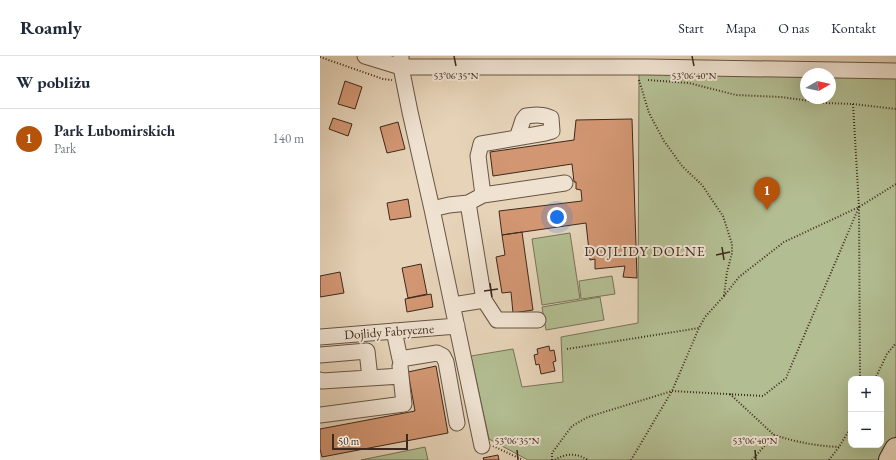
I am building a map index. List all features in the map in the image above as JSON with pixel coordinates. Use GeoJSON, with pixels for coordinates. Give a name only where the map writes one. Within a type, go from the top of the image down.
{"type":"FeatureCollection","features":[{"type":"Feature","properties":{"kind":"highway"},"geometry":{"type":"LineString","coordinates":[[890,460],[896,449]]}},
{"type":"Feature","properties":{"kind":"street"},"geometry":{"type":"LineString","coordinates":[[365,56],[402,68],[477,61],[695,62],[888,66]]}},
{"type":"Feature","properties":{"kind":"street"},"geometry":{"type":"LineString","coordinates":[[402,68],[481,441]]}},
{"type":"Feature","properties":{"kind":"street"},"geometry":{"type":"LineString","coordinates":[[483,195],[478,156],[481,144],[517,138]]}},
{"type":"Feature","properties":{"kind":"street"},"geometry":{"type":"LineString","coordinates":[[432,209],[468,203],[483,195],[565,182]]}},
{"type":"Feature","properties":{"kind":"street"},"geometry":{"type":"LineString","coordinates":[[468,203],[484,300],[497,320],[538,320]]}},
{"type":"Feature","properties":{"kind":"street"},"geometry":{"type":"LineString","coordinates":[[452,305],[484,300]]}},
{"type":"Feature","properties":{"kind":"street","name":"Dojlidy Fabryczne"},"geometry":{"type":"LineString","coordinates":[[320,336],[457,326]]}},
{"type":"Feature","properties":{"kind":"street"},"geometry":{"type":"LineString","coordinates":[[320,415],[404,404],[400,359],[394,330]]}},
{"type":"Feature","properties":{"kind":"street"},"geometry":{"type":"LineString","coordinates":[[320,355],[367,351],[370,378]]}},
{"type":"Feature","properties":{"kind":"street"},"geometry":{"type":"LineString","coordinates":[[400,359],[437,353],[443,356],[446,362],[457,423]]}},
{"type":"Feature","properties":{"kind":"street"},"geometry":{"type":"LineString","coordinates":[[320,380],[402,376]]}},
{"type":"Feature","properties":{"kind":"path"},"geometry":{"type":"LineString","coordinates":[[320,57],[383,79],[402,68]]}},
{"type":"Feature","properties":{"kind":"path"},"geometry":{"type":"LineString","coordinates":[[724,296],[727,272],[732,253],[732,244],[723,216],[702,185],[682,166],[664,141],[649,112],[639,80],[689,83],[736,94],[782,97],[825,103],[853,104],[896,109]]}},
{"type":"Feature","properties":{"kind":"path"},"geometry":{"type":"LineString","coordinates":[[853,104],[859,207],[860,376]]}},
{"type":"Feature","properties":{"kind":"path"},"geometry":{"type":"LineString","coordinates":[[632,460],[672,392],[705,317],[724,296],[739,276],[784,242],[859,207],[896,184]]}},
{"type":"Feature","properties":{"kind":"path"},"geometry":{"type":"LineString","coordinates":[[588,460],[578,455],[569,454],[554,460],[552,453],[572,426],[588,417],[672,392],[763,396],[786,378],[859,207]]}},
{"type":"Feature","properties":{"kind":"path"},"geometry":{"type":"LineString","coordinates":[[567,349],[699,328]]}},
{"type":"Feature","properties":{"kind":"path"},"geometry":{"type":"LineString","coordinates":[[877,376],[887,354],[896,343]]}},
{"type":"Feature","properties":{"kind":"path"},"geometry":{"type":"LineString","coordinates":[[730,394],[774,435],[795,442],[839,447]]}},
{"type":"Feature","properties":{"kind":"path"},"geometry":{"type":"LineString","coordinates":[[829,460],[848,432]]}},
{"type":"Feature","properties":{"kind":"path"},"geometry":{"type":"LineString","coordinates":[[752,460],[774,435]]}},
{"type":"Feature","properties":{"kind":"path"},"geometry":{"type":"LineString","coordinates":[[481,441],[522,460]]}},
{"type":"Feature","properties":{"kind":"green space"},"geometry":{"type":"Polygon","coordinates":[[[639,74],[800,76],[800,104],[836,104],[836,76],[896,77],[896,436],[882,460],[528,460],[489,439],[471,356],[513,349],[522,387],[563,382],[561,337],[638,323],[639,74]]]}},
{"type":"Feature","properties":{"kind":"green space"},"geometry":{"type":"Polygon","coordinates":[[[570,233],[580,299],[542,305],[532,239],[570,233]]]}},
{"type":"Feature","properties":{"kind":"green space"},"geometry":{"type":"Polygon","coordinates":[[[612,276],[615,294],[581,299],[579,281],[612,276]]]}},
{"type":"Feature","properties":{"kind":"green space"},"geometry":{"type":"Polygon","coordinates":[[[600,297],[604,320],[546,330],[542,307],[600,297]]]}},
{"type":"Feature","properties":{"kind":"green space"},"geometry":{"type":"Polygon","coordinates":[[[425,447],[428,460],[361,460],[425,447]]]}},
{"type":"Feature","properties":{"kind":"building"},"geometry":{"type":"Polygon","coordinates":[[[345,81],[362,87],[355,109],[338,104],[345,81]]]}},
{"type":"Feature","properties":{"kind":"building"},"geometry":{"type":"Polygon","coordinates":[[[333,118],[352,124],[348,136],[329,129],[333,118]]]}},
{"type":"Feature","properties":{"kind":"building"},"geometry":{"type":"Polygon","coordinates":[[[632,119],[637,278],[623,277],[625,266],[595,269],[595,259],[590,260],[586,223],[502,235],[499,211],[582,201],[581,190],[576,189],[572,164],[493,176],[490,152],[574,140],[576,120],[632,119]]]}},
{"type":"Feature","properties":{"kind":"building"},"geometry":{"type":"Polygon","coordinates":[[[398,122],[405,149],[387,153],[380,127],[398,122]]]}},
{"type":"Feature","properties":{"kind":"building"},"geometry":{"type":"Polygon","coordinates":[[[408,199],[411,217],[390,220],[387,203],[408,199]]]}},
{"type":"Feature","properties":{"kind":"building"},"geometry":{"type":"Polygon","coordinates":[[[522,232],[533,310],[513,313],[511,292],[502,293],[496,257],[505,255],[502,235],[522,232]]]}},
{"type":"Feature","properties":{"kind":"building"},"geometry":{"type":"Polygon","coordinates":[[[421,264],[427,294],[408,298],[402,268],[421,264]]]}},
{"type":"Feature","properties":{"kind":"building"},"geometry":{"type":"Polygon","coordinates":[[[340,272],[344,293],[320,297],[320,276],[340,272]]]}},
{"type":"Feature","properties":{"kind":"building"},"geometry":{"type":"Polygon","coordinates":[[[431,294],[433,307],[407,312],[405,299],[431,294]]]}},
{"type":"Feature","properties":{"kind":"building"},"geometry":{"type":"Polygon","coordinates":[[[549,346],[550,351],[554,350],[556,361],[553,362],[555,371],[541,374],[539,364],[536,365],[534,355],[538,354],[537,349],[549,346]]]}},
{"type":"Feature","properties":{"kind":"building"},"geometry":{"type":"Polygon","coordinates":[[[436,366],[448,433],[322,457],[320,449],[320,429],[415,411],[408,372],[436,366]]]}},
{"type":"Feature","properties":{"kind":"building"},"geometry":{"type":"Polygon","coordinates":[[[498,455],[499,460],[484,460],[483,458],[498,455]]]}},
{"type":"Feature","properties":{"kind":"place","name":"Park Lubomirskich"},"geometry":{"type":"Point","coordinates":[767,210]}},
{"type":"Feature","properties":{"kind":"district","name":"DOJLIDY DOLNE"},"geometry":{"type":"Point","coordinates":[645,251]}}]}
